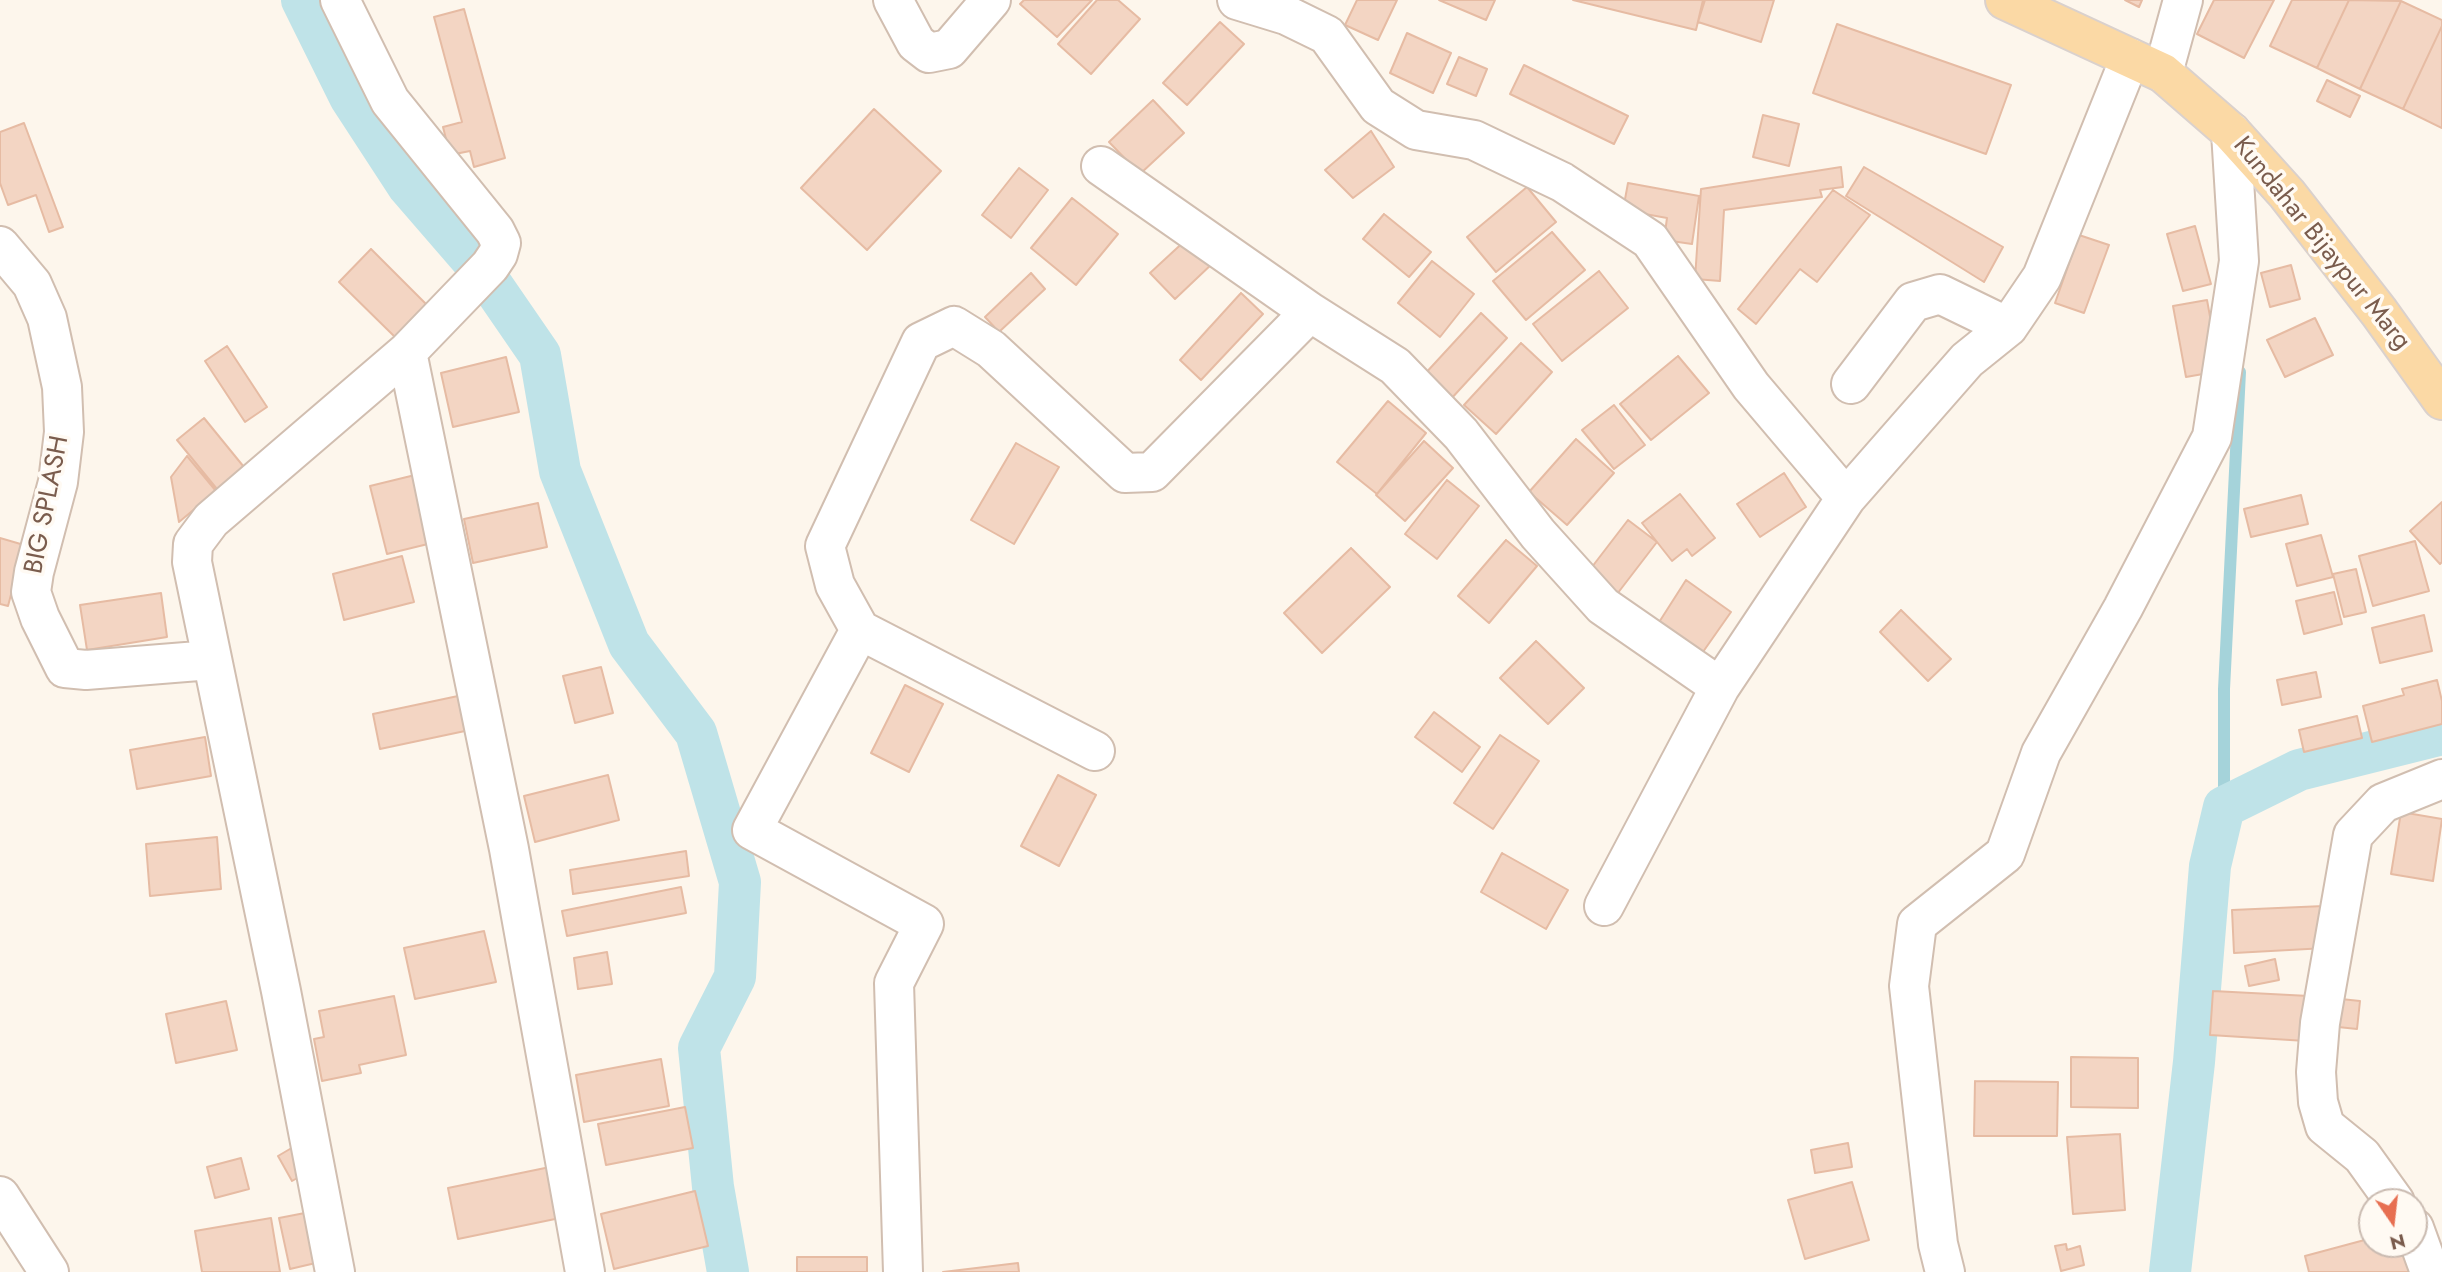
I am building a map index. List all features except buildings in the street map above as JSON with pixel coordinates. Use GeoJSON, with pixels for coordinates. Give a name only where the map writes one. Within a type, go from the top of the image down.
{"type":"FeatureCollection","features":[{"type":"Feature","properties":{"kind":"main road","name":"Kundahar Bijaypur Marg"},"geometry":{"type":"LineString","coordinates":[[2006,0],[2147,66],[2231,132],[2287,194],[2379,312],[2442,400]]}},
{"type":"Feature","properties":{"kind":"street"},"geometry":{"type":"LineString","coordinates":[[335,1272],[275,964],[211,660],[192,562],[193,544],[211,520],[407,352],[489,266],[498,254],[500,243],[495,231],[390,101],[340,0]]}},
{"type":"Feature","properties":{"kind":"street"},"geometry":{"type":"LineString","coordinates":[[893,0],[916,43],[929,53],[949,49],[991,0]]}},
{"type":"Feature","properties":{"kind":"street"},"geometry":{"type":"LineString","coordinates":[[1237,0],[1286,15],[1326,35],[1378,106],[1416,130],[1474,141],[1537,170],[1562,182],[1650,240],[1751,386],[1846,498]]}},
{"type":"Feature","properties":{"kind":"street"},"geometry":{"type":"LineString","coordinates":[[1604,906],[1720,687],[1846,498],[1967,360],[2008,327],[2042,277],[2147,66],[2183,0]]}},
{"type":"Feature","properties":{"kind":"street"},"geometry":{"type":"LineString","coordinates":[[1945,1272],[1938,1244],[1909,986],[1917,924],[2005,854],[2041,753],[2123,608],[2212,437],[2239,261],[2231,132]]}},
{"type":"Feature","properties":{"kind":"street"},"geometry":{"type":"LineString","coordinates":[[1101,166],[1310,312],[1395,366],[1461,433],[1538,534],[1604,606],[1720,687]]}},
{"type":"Feature","properties":{"kind":"street","name":"BIG SPLASH"},"geometry":{"type":"LineString","coordinates":[[0,246],[32,284],[47,318],[61,387],[64,432],[58,482],[31,592],[40,618],[65,668],[86,670],[211,660]]}},
{"type":"Feature","properties":{"kind":"street"},"geometry":{"type":"LineString","coordinates":[[1851,384],[1913,302],[1940,294],[2008,327]]}},
{"type":"Feature","properties":{"kind":"street"},"geometry":{"type":"LineString","coordinates":[[1095,751],[860,630],[835,585],[825,546],[921,342],[954,326],[990,349],[1125,472],[1152,472],[1310,312]]}},
{"type":"Feature","properties":{"kind":"street"},"geometry":{"type":"LineString","coordinates":[[407,352],[509,849],[586,1272]]}},
{"type":"Feature","properties":{"kind":"street"},"geometry":{"type":"LineString","coordinates":[[860,630],[752,830],[924,924],[894,983],[903,1272]]}},
{"type":"Feature","properties":{"kind":"street"},"geometry":{"type":"LineString","coordinates":[[2385,1188],[2362,1156],[2325,1126],[2318,1102],[2316,1072],[2320,1023],[2353,835],[2383,803],[2442,779]]}},
{"type":"Feature","properties":{"kind":"street"},"geometry":{"type":"LineString","coordinates":[[0,1196],[33,1265]]}},
{"type":"Feature","properties":{"kind":"waterway"},"geometry":{"type":"LineString","coordinates":[[302,0],[350,97],[408,186],[485,275],[540,355],[560,471],[629,644],[696,733],[740,882],[735,977],[699,1048],[713,1187],[728,1272]]}},
{"type":"Feature","properties":{"kind":"waterway"},"geometry":{"type":"LineString","coordinates":[[2224,807],[2224,689],[2240,372]]}},
{"type":"Feature","properties":{"kind":"waterway"},"geometry":{"type":"LineString","coordinates":[[2170,1272],[2194,1062],[2210,866],[2224,807],[2299,770],[2442,734]]}}]}
